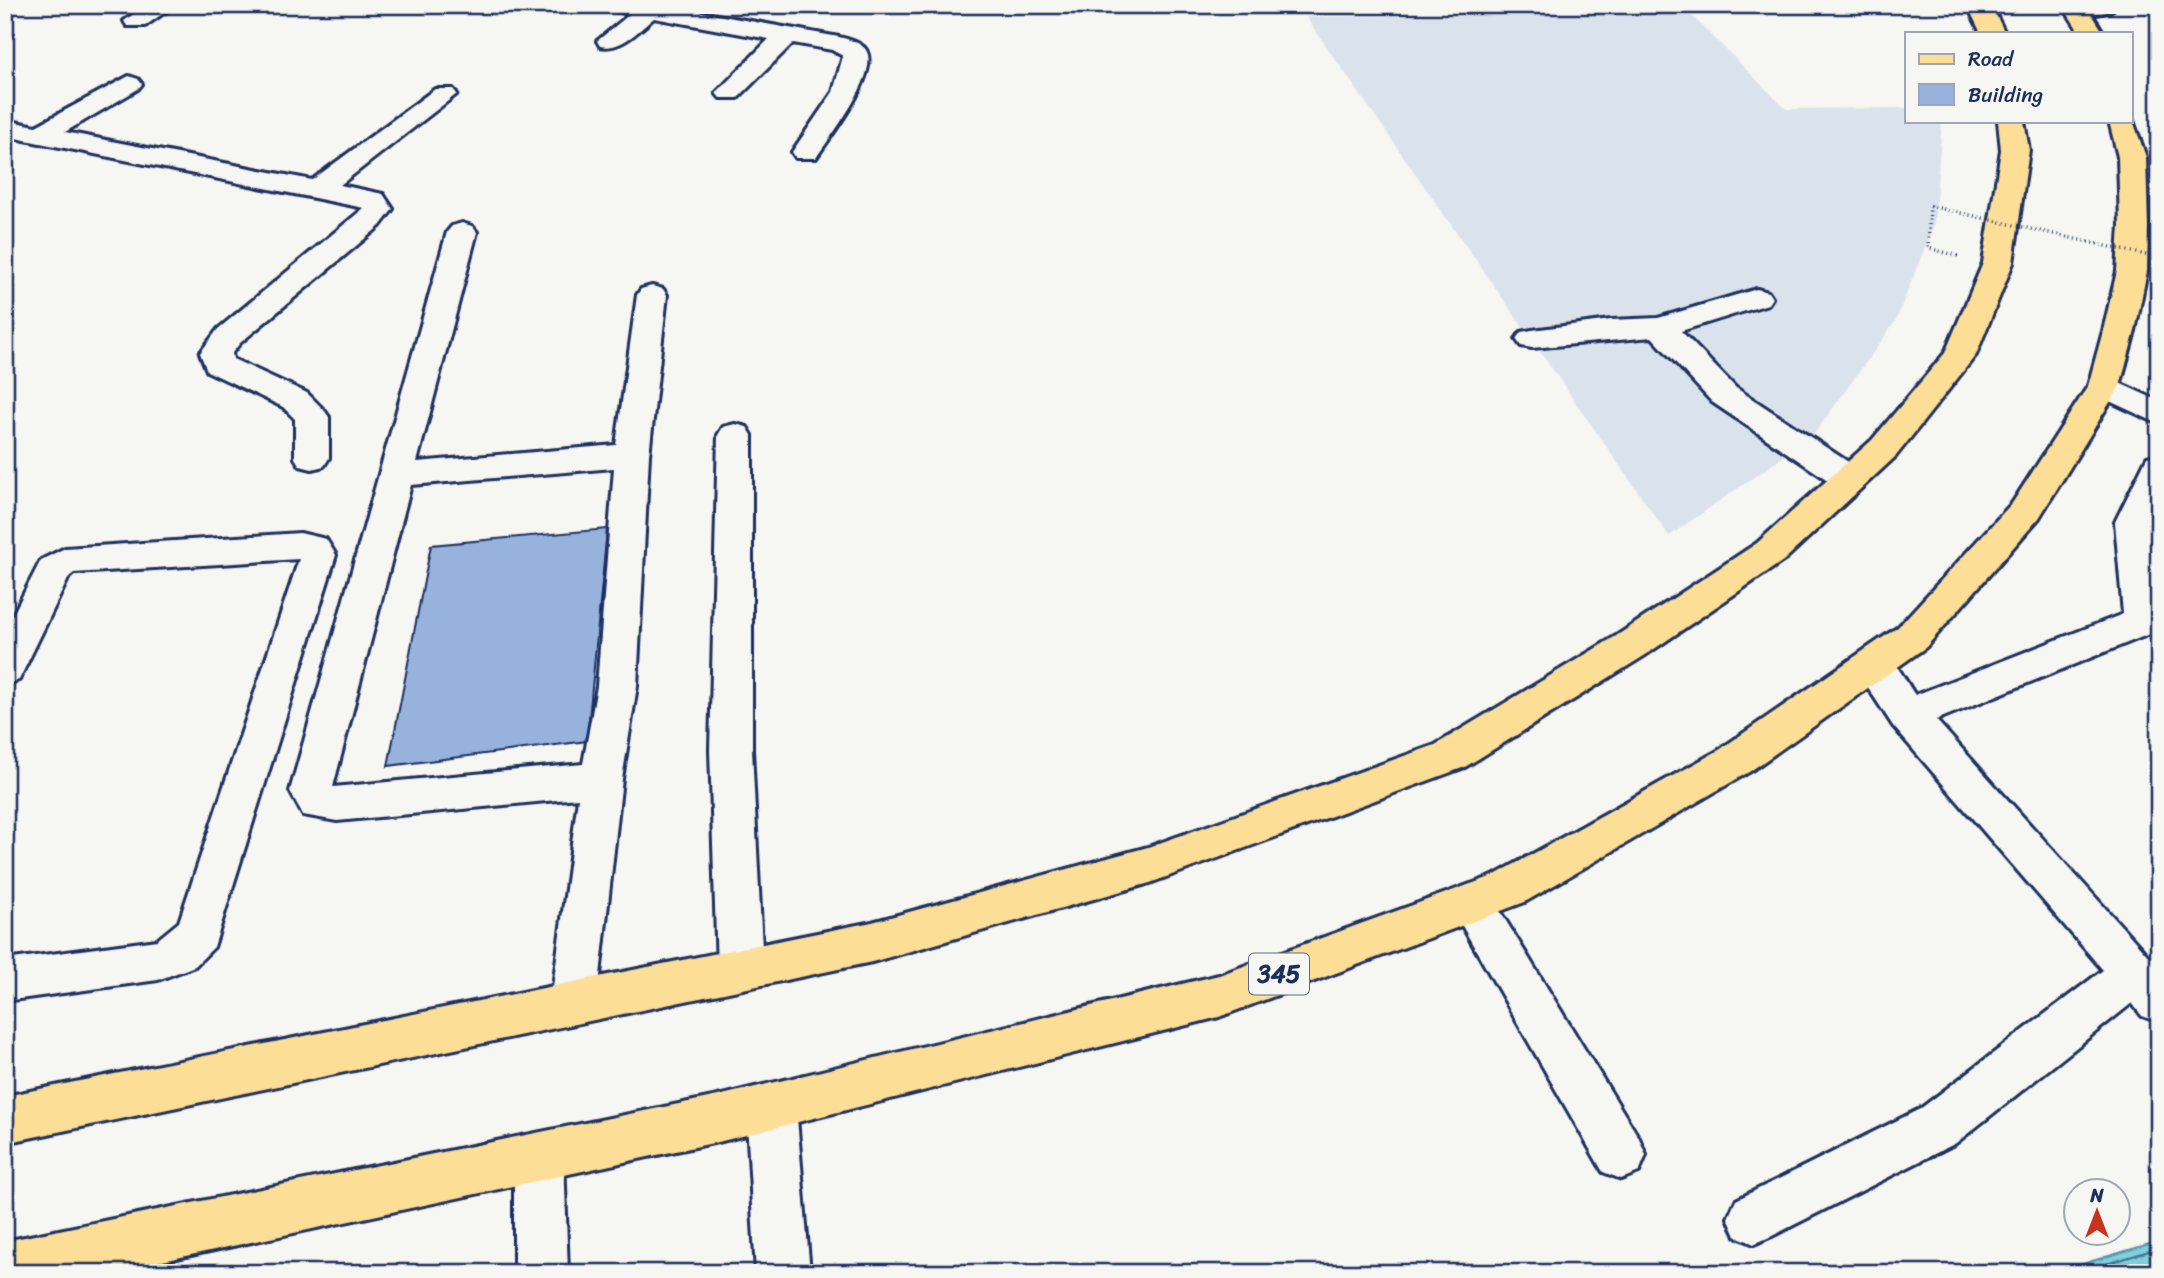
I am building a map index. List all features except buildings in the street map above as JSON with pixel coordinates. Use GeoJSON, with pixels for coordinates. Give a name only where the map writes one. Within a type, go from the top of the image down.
{"type":"FeatureCollection","features":[{"type":"Feature","properties":{"kind":"main road"},"geometry":{"type":"LineString","coordinates":[[1979,5],[1992,32]]}},
{"type":"Feature","properties":{"kind":"main road"},"geometry":{"type":"LineString","coordinates":[[2074,6],[2091,32]]}},
{"type":"Feature","properties":{"kind":"main road"},"geometry":{"type":"LineString","coordinates":[[5,1120],[872,942],[1150,865],[1450,756],[1630,646],[1770,552],[1884,448],[1960,355],[1996,267],[2015,150],[2011,122]]}},
{"type":"Feature","properties":{"kind":"main road","name":"345"},"geometry":{"type":"LineString","coordinates":[[5,1268],[771,1107],[1219,996],[1508,889],[1734,761],[1912,637],[2026,510],[2104,386],[2132,271],[2133,157],[2122,122]]}},
{"type":"Feature","properties":{"kind":"street"},"geometry":{"type":"LineString","coordinates":[[136,21],[163,5]]}},
{"type":"Feature","properties":{"kind":"street"},"geometry":{"type":"LineString","coordinates":[[620,5],[839,44],[856,53],[857,65],[846,89],[806,152]]}},
{"type":"Feature","properties":{"kind":"street"},"geometry":{"type":"LineString","coordinates":[[2074,6],[2106,5]]}},
{"type":"Feature","properties":{"kind":"street"},"geometry":{"type":"LineString","coordinates":[[609,41],[650,10]]}},
{"type":"Feature","properties":{"kind":"street"},"geometry":{"type":"LineString","coordinates":[[729,93],[787,35]]}},
{"type":"Feature","properties":{"kind":"street"},"geometry":{"type":"LineString","coordinates":[[17,132],[129,83]]}},
{"type":"Feature","properties":{"kind":"street"},"geometry":{"type":"LineString","coordinates":[[319,188],[444,94]]}},
{"type":"Feature","properties":{"kind":"street"},"geometry":{"type":"LineString","coordinates":[[17,132],[373,200],[379,209],[370,220],[229,337],[216,353],[218,364],[295,400],[312,417],[315,443],[312,458]]}},
{"type":"Feature","properties":{"kind":"street"},"geometry":{"type":"LineString","coordinates":[[462,232],[311,791],[318,803],[601,779]]}},
{"type":"Feature","properties":{"kind":"street"},"geometry":{"type":"LineString","coordinates":[[574,1002],[601,779],[617,686],[632,455],[652,295]]}},
{"type":"Feature","properties":{"kind":"street"},"geometry":{"type":"LineString","coordinates":[[1532,339],[1660,327],[1757,298]]}},
{"type":"Feature","properties":{"kind":"street"},"geometry":{"type":"LineString","coordinates":[[1660,327],[1724,395],[1850,479]]}},
{"type":"Feature","properties":{"kind":"street"},"geometry":{"type":"LineString","coordinates":[[2104,386],[2159,414]]}},
{"type":"Feature","properties":{"kind":"street"},"geometry":{"type":"LineString","coordinates":[[735,435],[731,750],[740,969]]}},
{"type":"Feature","properties":{"kind":"street"},"geometry":{"type":"LineString","coordinates":[[396,475],[632,455]]}},
{"type":"Feature","properties":{"kind":"street"},"geometry":{"type":"LineString","coordinates":[[1907,715],[2151,620],[2133,522],[2159,466]]}},
{"type":"Feature","properties":{"kind":"street"},"geometry":{"type":"LineString","coordinates":[[5,670],[54,569],[65,561],[300,546],[313,548],[318,555],[198,933],[179,952],[158,960],[5,981]]}},
{"type":"Feature","properties":{"kind":"street"},"geometry":{"type":"LineString","coordinates":[[1754,1218],[1938,1126],[2147,987],[1907,715],[1873,664]]}},
{"type":"Feature","properties":{"kind":"street"},"geometry":{"type":"LineString","coordinates":[[1471,903],[1621,1155]]}},
{"type":"Feature","properties":{"kind":"street"},"geometry":{"type":"LineString","coordinates":[[771,1107],[783,1273]]}},
{"type":"Feature","properties":{"kind":"street"},"geometry":{"type":"LineString","coordinates":[[540,1157],[541,1273]]}},
{"type":"Feature","properties":{"kind":"path"},"geometry":{"type":"LineString","coordinates":[[1996,267],[1928,248],[1930,206],[2159,258]]}},
{"type":"Feature","properties":{"kind":"shaded area"},"geometry":{"type":"Polygon","coordinates":[[[1690,14],[1786,109],[1905,108],[1905,122],[1942,122],[1934,225],[1895,322],[1812,437],[1669,536],[1306,17],[1690,14]]]}},
{"type":"Feature","properties":{"kind":"water"},"geometry":{"type":"Polygon","coordinates":[[[2159,1241],[2159,1273],[2052,1273],[2159,1241]]]}}]}
